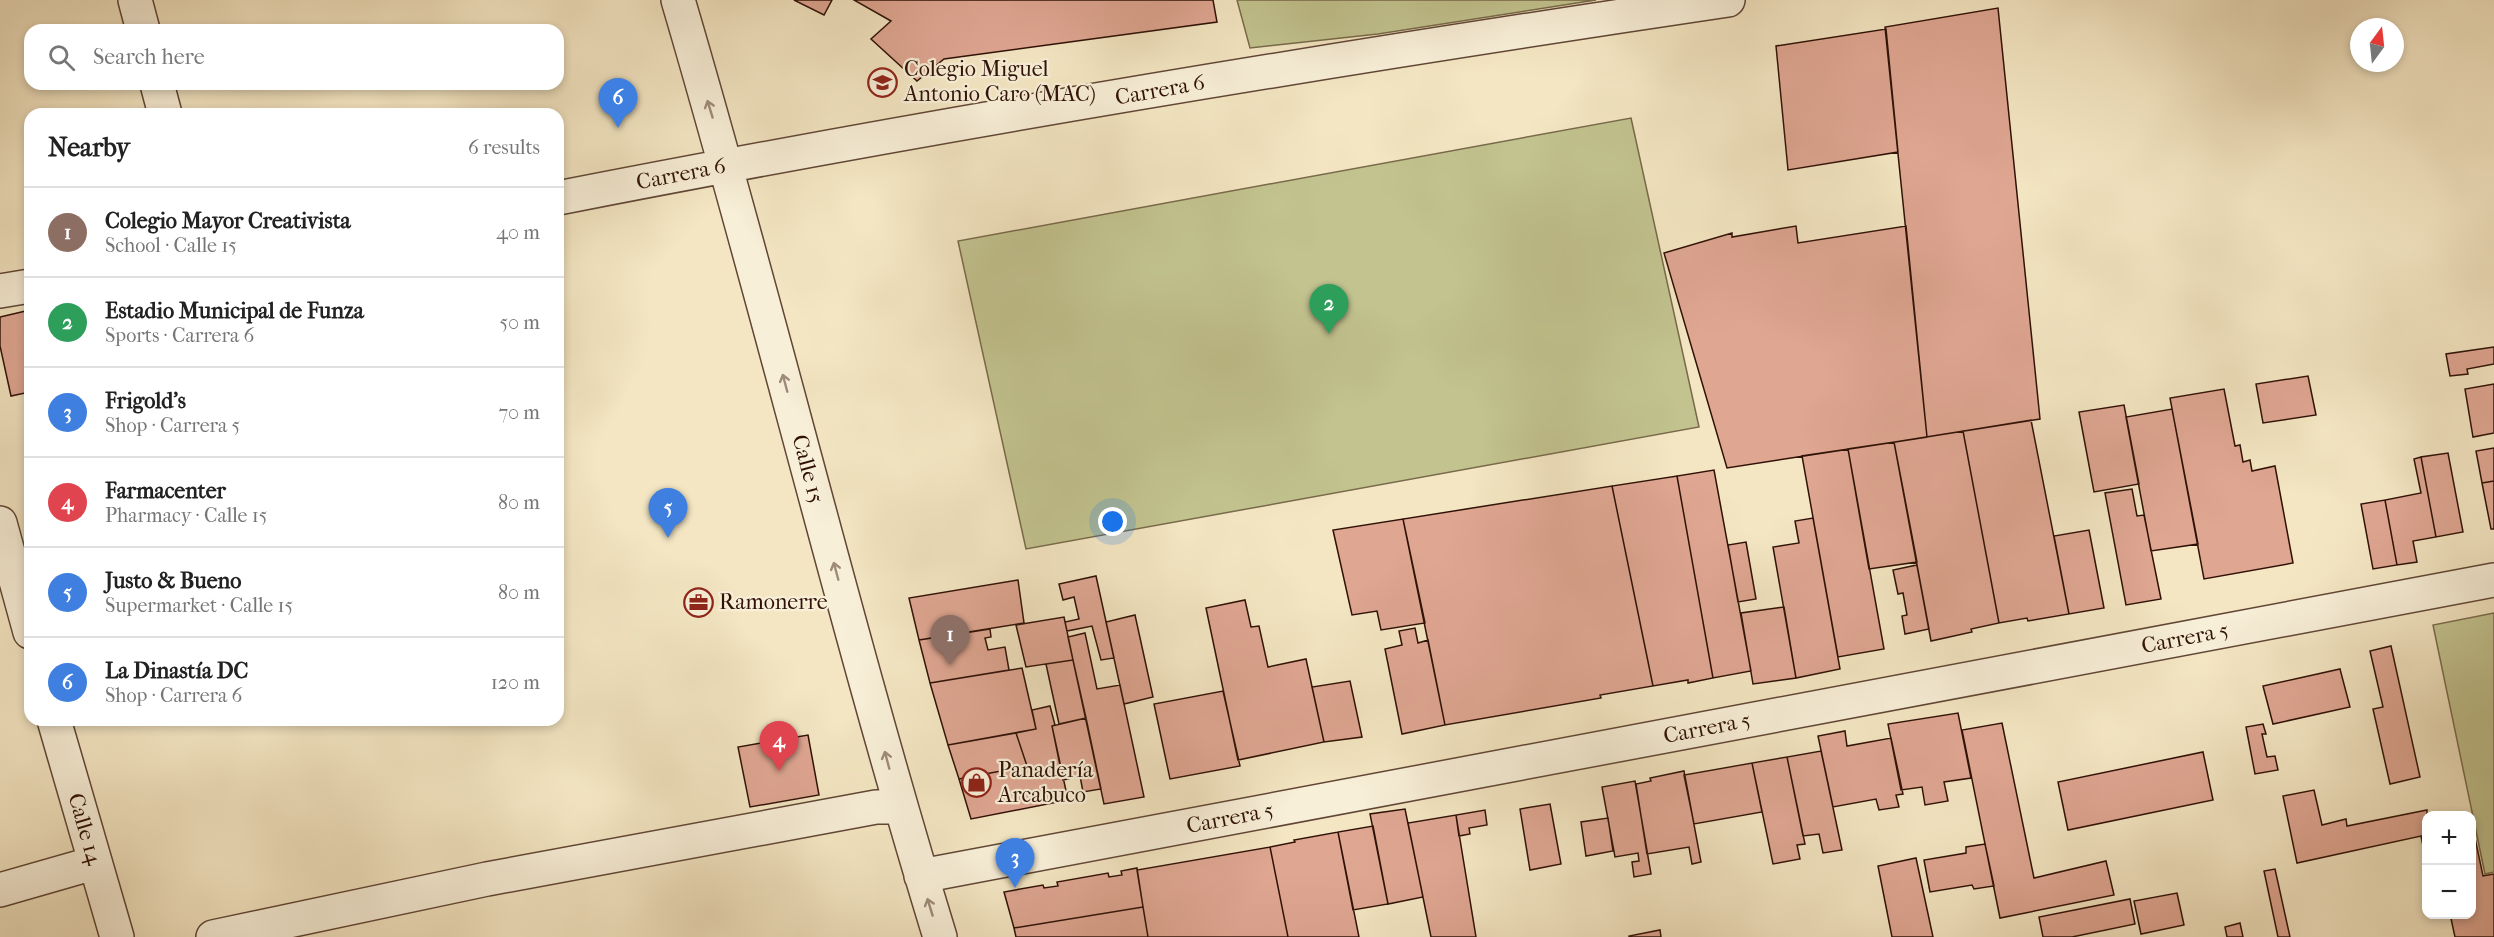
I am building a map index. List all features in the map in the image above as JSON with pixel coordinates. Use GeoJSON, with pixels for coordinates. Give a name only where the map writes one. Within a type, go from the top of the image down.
{"type":"FeatureCollection","features":[{"type":"Feature","properties":{"kind":"street"},"geometry":{"type":"LineString","coordinates":[[135,0],[141,24]]}},
{"type":"Feature","properties":{"kind":"street","name":"Calle 15"},"geometry":{"type":"LineString","coordinates":[[678,0],[727,166],[899,807],[939,937]]}},
{"type":"Feature","properties":{"kind":"street","name":"Carrera 6"},"geometry":{"type":"LineString","coordinates":[[564,197],[727,166],[1379,52],[1728,0]]}},
{"type":"Feature","properties":{"kind":"street"},"geometry":{"type":"LineString","coordinates":[[159,90],[163,108]]}},
{"type":"Feature","properties":{"kind":"street"},"geometry":{"type":"LineString","coordinates":[[0,291],[24,287]]}},
{"type":"Feature","properties":{"kind":"street"},"geometry":{"type":"LineString","coordinates":[[0,524],[24,610]]}},
{"type":"Feature","properties":{"kind":"street","name":"Carrera 5"},"geometry":{"type":"LineString","coordinates":[[921,876],[2494,580]]}},
{"type":"Feature","properties":{"kind":"street","name":"Calle 14"},"geometry":{"type":"LineString","coordinates":[[56,726],[117,937]]}},
{"type":"Feature","properties":{"kind":"street"},"geometry":{"type":"LineString","coordinates":[[213,937],[487,879],[876,807],[899,807]]}},
{"type":"Feature","properties":{"kind":"street"},"geometry":{"type":"LineString","coordinates":[[0,890],[94,862]]}},
{"type":"Feature","properties":{"kind":"green space"},"geometry":{"type":"Polygon","coordinates":[[[1237,0],[1596,0],[1378,34],[1250,48],[1237,0]]]}},
{"type":"Feature","properties":{"kind":"green space"},"geometry":{"type":"Polygon","coordinates":[[[1631,118],[1699,427],[1026,549],[958,241],[1631,118]]]}},
{"type":"Feature","properties":{"kind":"green space"},"geometry":{"type":"Polygon","coordinates":[[[2494,613],[2494,872],[2485,874],[2476,831],[2476,811],[2472,811],[2433,625],[2494,613]]]}},
{"type":"Feature","properties":{"kind":"building"},"geometry":{"type":"Polygon","coordinates":[[[794,0],[832,0],[824,15],[794,0]]]}},
{"type":"Feature","properties":{"kind":"building"},"geometry":{"type":"Polygon","coordinates":[[[854,0],[1213,0],[1217,22],[944,59],[917,81],[871,39],[891,21],[854,0]]]}},
{"type":"Feature","properties":{"kind":"building"},"geometry":{"type":"Polygon","coordinates":[[[1998,8],[2040,419],[1927,437],[1885,27],[1998,8]]]}},
{"type":"Feature","properties":{"kind":"building"},"geometry":{"type":"Polygon","coordinates":[[[1886,29],[1898,152],[1788,170],[1776,46],[1886,29]]]}},
{"type":"Feature","properties":{"kind":"building"},"geometry":{"type":"Polygon","coordinates":[[[1796,226],[1798,243],[1906,226],[1927,437],[1727,468],[1664,253],[1732,233],[1732,237],[1796,226]]]}},
{"type":"Feature","properties":{"kind":"building"},"geometry":{"type":"Polygon","coordinates":[[[24,311],[24,393],[11,396],[0,346],[0,317],[24,311]]]}},
{"type":"Feature","properties":{"kind":"building"},"geometry":{"type":"Polygon","coordinates":[[[2494,347],[2494,364],[2467,369],[2468,374],[2450,376],[2446,354],[2494,347]]]}},
{"type":"Feature","properties":{"kind":"building"},"geometry":{"type":"Polygon","coordinates":[[[2308,376],[2316,415],[2263,423],[2256,384],[2308,376]]]}},
{"type":"Feature","properties":{"kind":"building"},"geometry":{"type":"Polygon","coordinates":[[[2494,384],[2494,433],[2473,437],[2465,389],[2494,384]]]}},
{"type":"Feature","properties":{"kind":"building"},"geometry":{"type":"Polygon","coordinates":[[[2224,389],[2235,446],[2240,445],[2243,462],[2250,460],[2252,471],[2275,466],[2293,563],[2204,579],[2170,398],[2224,389]]]}},
{"type":"Feature","properties":{"kind":"building"},"geometry":{"type":"Polygon","coordinates":[[[2124,405],[2139,484],[2094,492],[2079,412],[2124,405]]]}},
{"type":"Feature","properties":{"kind":"building"},"geometry":{"type":"Polygon","coordinates":[[[2172,409],[2198,544],[2151,551],[2126,417],[2172,409]]]}},
{"type":"Feature","properties":{"kind":"building"},"geometry":{"type":"Polygon","coordinates":[[[2031,420],[2069,614],[1999,623],[1963,431],[2031,420]]]}},
{"type":"Feature","properties":{"kind":"building"},"geometry":{"type":"Polygon","coordinates":[[[1963,431],[1999,623],[1931,641],[1894,442],[1963,431]]]}},
{"type":"Feature","properties":{"kind":"building"},"geometry":{"type":"Polygon","coordinates":[[[1894,442],[1917,562],[1869,569],[1848,449],[1894,442]]]}},
{"type":"Feature","properties":{"kind":"building"},"geometry":{"type":"Polygon","coordinates":[[[2494,448],[2494,481],[2482,483],[2476,451],[2494,448]]]}},
{"type":"Feature","properties":{"kind":"building"},"geometry":{"type":"Polygon","coordinates":[[[1848,449],[1884,649],[1838,657],[1802,456],[1848,449]]]}},
{"type":"Feature","properties":{"kind":"building"},"geometry":{"type":"Polygon","coordinates":[[[2448,453],[2463,532],[2436,537],[2421,457],[2448,453]]]}},
{"type":"Feature","properties":{"kind":"building"},"geometry":{"type":"Polygon","coordinates":[[[2421,457],[2436,537],[2413,541],[2417,562],[2397,565],[2385,500],[2421,493],[2414,459],[2421,457]]]}},
{"type":"Feature","properties":{"kind":"building"},"geometry":{"type":"Polygon","coordinates":[[[1714,470],[1751,671],[1713,678],[1677,476],[1714,470]]]}},
{"type":"Feature","properties":{"kind":"building"},"geometry":{"type":"Polygon","coordinates":[[[1677,476],[1713,678],[1653,686],[1612,486],[1677,476]]]}},
{"type":"Feature","properties":{"kind":"building"},"geometry":{"type":"Polygon","coordinates":[[[2494,481],[2494,529],[2491,529],[2482,483],[2494,481]]]}},
{"type":"Feature","properties":{"kind":"building"},"geometry":{"type":"Polygon","coordinates":[[[1612,486],[1653,686],[1600,695],[1601,698],[1445,725],[1403,519],[1612,486]]]}},
{"type":"Feature","properties":{"kind":"building"},"geometry":{"type":"Polygon","coordinates":[[[2132,489],[2137,516],[2144,515],[2161,599],[2126,605],[2105,493],[2132,489]]]}},
{"type":"Feature","properties":{"kind":"building"},"geometry":{"type":"Polygon","coordinates":[[[2385,500],[2397,565],[2373,569],[2361,504],[2385,500]]]}},
{"type":"Feature","properties":{"kind":"building"},"geometry":{"type":"Polygon","coordinates":[[[1813,518],[1840,669],[1796,678],[1773,547],[1799,543],[1795,521],[1813,518]]]}},
{"type":"Feature","properties":{"kind":"building"},"geometry":{"type":"Polygon","coordinates":[[[1403,519],[1425,623],[1381,630],[1377,611],[1352,615],[1333,530],[1403,519]]]}},
{"type":"Feature","properties":{"kind":"building"},"geometry":{"type":"Polygon","coordinates":[[[2089,530],[2104,608],[2069,614],[2054,536],[2089,530]]]}},
{"type":"Feature","properties":{"kind":"building"},"geometry":{"type":"Polygon","coordinates":[[[1746,542],[1756,599],[1738,602],[1728,545],[1746,542]]]}},
{"type":"Feature","properties":{"kind":"building"},"geometry":{"type":"Polygon","coordinates":[[[1917,565],[1929,629],[1905,634],[1902,616],[1907,615],[1903,593],[1898,594],[1893,570],[1917,565]]]}},
{"type":"Feature","properties":{"kind":"building"},"geometry":{"type":"Polygon","coordinates":[[[1096,576],[1114,658],[1101,660],[1092,626],[1067,631],[1065,622],[1079,619],[1074,597],[1063,600],[1059,584],[1096,576]]]}},
{"type":"Feature","properties":{"kind":"building"},"geometry":{"type":"Polygon","coordinates":[[[1018,580],[1024,623],[919,640],[909,598],[1018,580]]]}},
{"type":"Feature","properties":{"kind":"building"},"geometry":{"type":"Polygon","coordinates":[[[1245,600],[1251,627],[1259,626],[1268,667],[1306,659],[1324,742],[1238,760],[1206,608],[1245,600]]]}},
{"type":"Feature","properties":{"kind":"building"},"geometry":{"type":"Polygon","coordinates":[[[1784,607],[1796,678],[1753,684],[1741,613],[1784,607]]]}},
{"type":"Feature","properties":{"kind":"building"},"geometry":{"type":"Polygon","coordinates":[[[1135,615],[1153,697],[1124,704],[1106,622],[1135,615]]]}},
{"type":"Feature","properties":{"kind":"building"},"geometry":{"type":"Polygon","coordinates":[[[1064,617],[1073,660],[1026,667],[1016,625],[1064,617]]]}},
{"type":"Feature","properties":{"kind":"building"},"geometry":{"type":"Polygon","coordinates":[[[1415,628],[1418,643],[1428,640],[1445,725],[1402,734],[1385,649],[1402,645],[1399,631],[1415,628]]]}},
{"type":"Feature","properties":{"kind":"building"},"geometry":{"type":"Polygon","coordinates":[[[990,629],[991,637],[985,638],[988,650],[1005,647],[1009,670],[930,683],[919,640],[990,629]]]}},
{"type":"Feature","properties":{"kind":"building"},"geometry":{"type":"Polygon","coordinates":[[[1085,633],[1097,689],[1120,685],[1144,797],[1104,804],[1068,637],[1085,633]]]}},
{"type":"Feature","properties":{"kind":"building"},"geometry":{"type":"Polygon","coordinates":[[[2391,646],[2420,777],[2390,784],[2373,709],[2383,707],[2370,651],[2391,646]]]}},
{"type":"Feature","properties":{"kind":"building"},"geometry":{"type":"Polygon","coordinates":[[[1073,660],[1086,718],[1059,724],[1046,664],[1073,660]]]}},
{"type":"Feature","properties":{"kind":"building"},"geometry":{"type":"Polygon","coordinates":[[[1022,668],[1036,729],[948,745],[930,683],[1022,668]]]}},
{"type":"Feature","properties":{"kind":"building"},"geometry":{"type":"Polygon","coordinates":[[[2340,669],[2350,707],[2273,724],[2263,686],[2340,669]]]}},
{"type":"Feature","properties":{"kind":"building"},"geometry":{"type":"Polygon","coordinates":[[[1350,681],[1362,737],[1324,742],[1312,687],[1350,681]]]}},
{"type":"Feature","properties":{"kind":"building"},"geometry":{"type":"Polygon","coordinates":[[[1223,691],[1240,766],[1170,779],[1154,704],[1223,691]]]}},
{"type":"Feature","properties":{"kind":"building"},"geometry":{"type":"Polygon","coordinates":[[[1050,706],[1068,800],[971,819],[959,779],[1027,766],[1016,733],[1036,729],[1032,710],[1050,706]]]}},
{"type":"Feature","properties":{"kind":"building"},"geometry":{"type":"Polygon","coordinates":[[[1958,713],[1971,778],[1944,782],[1948,801],[1925,805],[1922,787],[1901,790],[1888,724],[1958,713]]]}},
{"type":"Feature","properties":{"kind":"building"},"geometry":{"type":"Polygon","coordinates":[[[1086,718],[1101,789],[1083,792],[1080,776],[1063,780],[1052,726],[1086,718]]]}},
{"type":"Feature","properties":{"kind":"building"},"geometry":{"type":"Polygon","coordinates":[[[2002,723],[2034,878],[2106,861],[2114,895],[2000,918],[1962,730],[2002,723]]]}},
{"type":"Feature","properties":{"kind":"building"},"geometry":{"type":"Polygon","coordinates":[[[2263,724],[2266,734],[2262,734],[2267,757],[2275,756],[2278,770],[2255,774],[2246,727],[2263,724]]]}},
{"type":"Feature","properties":{"kind":"building"},"geometry":{"type":"Polygon","coordinates":[[[1845,731],[1847,746],[1891,738],[1903,794],[1896,795],[1899,807],[1879,810],[1876,799],[1833,807],[1818,736],[1845,731]]]}},
{"type":"Feature","properties":{"kind":"building"},"geometry":{"type":"Polygon","coordinates":[[[1016,733],[1027,766],[959,779],[948,745],[1016,733]]]}},
{"type":"Feature","properties":{"kind":"building"},"geometry":{"type":"Polygon","coordinates":[[[808,735],[819,795],[750,807],[738,747],[808,735]]]}},
{"type":"Feature","properties":{"kind":"building"},"geometry":{"type":"Polygon","coordinates":[[[1821,751],[1842,850],[1823,853],[1819,834],[1803,836],[1787,757],[1821,751]]]}},
{"type":"Feature","properties":{"kind":"building"},"geometry":{"type":"Polygon","coordinates":[[[2203,752],[2213,800],[2068,830],[2058,782],[2203,752]]]}},
{"type":"Feature","properties":{"kind":"building"},"geometry":{"type":"Polygon","coordinates":[[[1787,757],[1805,844],[1797,845],[1800,859],[1773,864],[1752,763],[1787,757]]]}},
{"type":"Feature","properties":{"kind":"building"},"geometry":{"type":"Polygon","coordinates":[[[1752,763],[1762,812],[1694,824],[1684,775],[1752,763]]]}},
{"type":"Feature","properties":{"kind":"building"},"geometry":{"type":"Polygon","coordinates":[[[1684,771],[1701,862],[1692,864],[1689,847],[1647,854],[1636,784],[1651,781],[1650,778],[1684,771]]]}},
{"type":"Feature","properties":{"kind":"building"},"geometry":{"type":"Polygon","coordinates":[[[1635,781],[1651,874],[1634,877],[1632,862],[1639,861],[1638,853],[1615,857],[1602,787],[1635,781]]]}},
{"type":"Feature","properties":{"kind":"building"},"geometry":{"type":"Polygon","coordinates":[[[2314,790],[2322,825],[2346,819],[2347,826],[2422,811],[2422,836],[2297,863],[2283,796],[2314,790]]]}},
{"type":"Feature","properties":{"kind":"building"},"geometry":{"type":"Polygon","coordinates":[[[1550,804],[1561,864],[1530,870],[1520,809],[1550,804]]]}},
{"type":"Feature","properties":{"kind":"building"},"geometry":{"type":"Polygon","coordinates":[[[1405,809],[1423,897],[1388,904],[1370,814],[1405,809]]]}},
{"type":"Feature","properties":{"kind":"building"},"geometry":{"type":"Polygon","coordinates":[[[1485,810],[1487,825],[1469,828],[1470,834],[1459,836],[1456,815],[1485,810]]]}},
{"type":"Feature","properties":{"kind":"building"},"geometry":{"type":"Polygon","coordinates":[[[1456,815],[1476,937],[1431,937],[1408,823],[1456,815]]]}},
{"type":"Feature","properties":{"kind":"building"},"geometry":{"type":"Polygon","coordinates":[[[1608,818],[1613,851],[1586,856],[1581,822],[1608,818]]]}},
{"type":"Feature","properties":{"kind":"building"},"geometry":{"type":"Polygon","coordinates":[[[1373,826],[1388,904],[1353,910],[1338,832],[1373,826]]]}},
{"type":"Feature","properties":{"kind":"building"},"geometry":{"type":"Polygon","coordinates":[[[1338,832],[1359,937],[1288,937],[1270,847],[1338,832]]]}},
{"type":"Feature","properties":{"kind":"building"},"geometry":{"type":"Polygon","coordinates":[[[2476,843],[2483,876],[2494,874],[2494,937],[2455,937],[2451,919],[2476,919],[2476,843]]]}},
{"type":"Feature","properties":{"kind":"building"},"geometry":{"type":"Polygon","coordinates":[[[1985,844],[1994,886],[1974,889],[1972,885],[1930,892],[1924,860],[1966,853],[1966,847],[1985,844]]]}},
{"type":"Feature","properties":{"kind":"building"},"geometry":{"type":"Polygon","coordinates":[[[1270,847],[1288,937],[1148,937],[1137,870],[1270,847]]]}},
{"type":"Feature","properties":{"kind":"building"},"geometry":{"type":"Polygon","coordinates":[[[1916,858],[1933,937],[1892,937],[1878,866],[1916,858]]]}},
{"type":"Feature","properties":{"kind":"building"},"geometry":{"type":"Polygon","coordinates":[[[1137,868],[1143,907],[1014,928],[1004,892],[1043,885],[1044,888],[1058,886],[1057,882],[1108,873],[1109,877],[1122,875],[1121,871],[1137,868]]]}},
{"type":"Feature","properties":{"kind":"building"},"geometry":{"type":"Polygon","coordinates":[[[2275,869],[2290,937],[2278,937],[2264,871],[2275,869]]]}},
{"type":"Feature","properties":{"kind":"building"},"geometry":{"type":"Polygon","coordinates":[[[2177,893],[2184,925],[2141,934],[2134,901],[2177,893]]]}},
{"type":"Feature","properties":{"kind":"building"},"geometry":{"type":"Polygon","coordinates":[[[2130,899],[2135,924],[2072,937],[2043,937],[2039,917],[2130,899]]]}},
{"type":"Feature","properties":{"kind":"building"},"geometry":{"type":"Polygon","coordinates":[[[1143,907],[1148,937],[1016,937],[1014,928],[1143,907]]]}},
{"type":"Feature","properties":{"kind":"building"},"geometry":{"type":"Polygon","coordinates":[[[2240,923],[2243,937],[2227,937],[2225,927],[2240,923]]]}},
{"type":"Feature","properties":{"kind":"building"},"geometry":{"type":"Polygon","coordinates":[[[1660,930],[1661,937],[1629,937],[1629,936],[1660,930]]]}},
{"type":"Feature","properties":{"kind":"place","name":"Colegio Miguel Antonio Caro (MAC)"},"geometry":{"type":"Point","coordinates":[883,82]}},
{"type":"Feature","properties":{"kind":"place","name":"La Dinastía DC"},"geometry":{"type":"Point","coordinates":[618,128]}},
{"type":"Feature","properties":{"kind":"place","name":"Estadio Municipal de Funza"},"geometry":{"type":"Point","coordinates":[1329,334]}},
{"type":"Feature","properties":{"kind":"place","name":"Justo & Bueno"},"geometry":{"type":"Point","coordinates":[668,538]}},
{"type":"Feature","properties":{"kind":"place","name":"Ramonerre"},"geometry":{"type":"Point","coordinates":[698,602]}},
{"type":"Feature","properties":{"kind":"place","name":"Colegio Mayor Creativista"},"geometry":{"type":"Point","coordinates":[950,665]}},
{"type":"Feature","properties":{"kind":"place","name":"Farmacenter"},"geometry":{"type":"Point","coordinates":[779,771]}},
{"type":"Feature","properties":{"kind":"place","name":"Panadería Arcabuco"},"geometry":{"type":"Point","coordinates":[977,783]}},
{"type":"Feature","properties":{"kind":"place","name":"Frigold's"},"geometry":{"type":"Point","coordinates":[1015,888]}}]}
